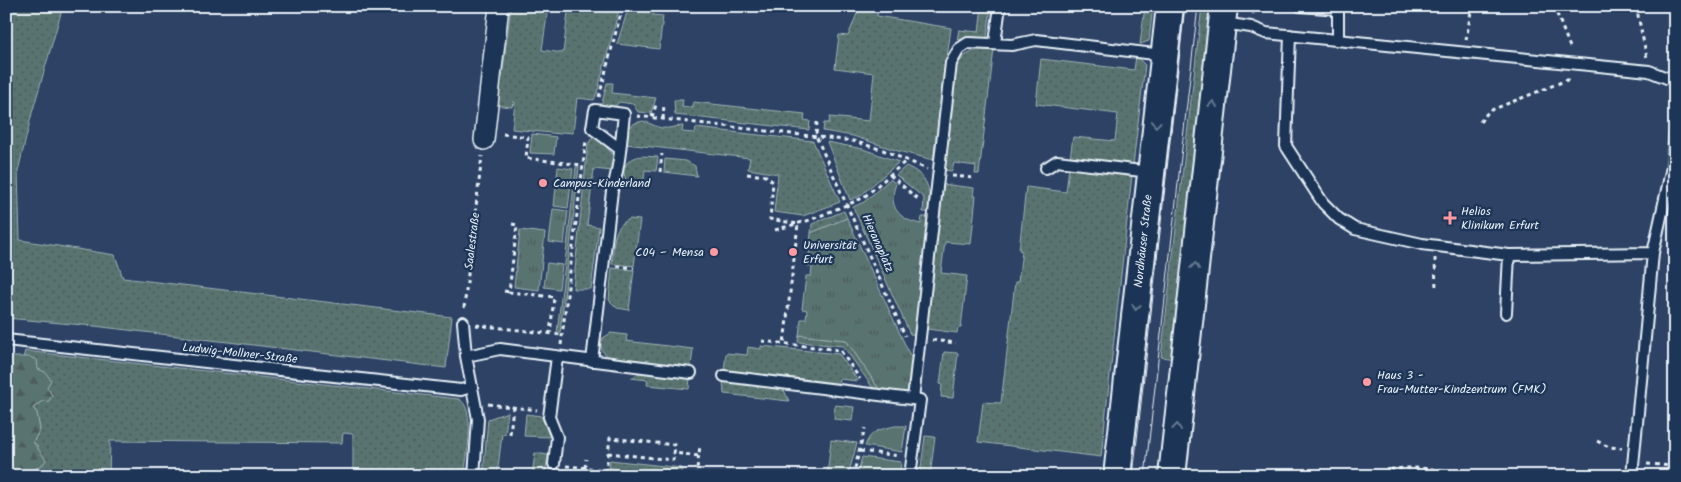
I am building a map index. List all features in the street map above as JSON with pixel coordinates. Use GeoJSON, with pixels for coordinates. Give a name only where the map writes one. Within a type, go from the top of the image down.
{"type":"FeatureCollection","features":[{"type":"Feature","properties":{"kind":"main road","name":"Nordhäuser Straße"},"geometry":{"type":"LineString","coordinates":[[1116,476],[1170,6]]}},
{"type":"Feature","properties":{"kind":"main road"},"geometry":{"type":"LineString","coordinates":[[1172,476],[1223,15]]}},
{"type":"Feature","properties":{"kind":"street"},"geometry":{"type":"LineString","coordinates":[[484,140],[499,6]]}},
{"type":"Feature","properties":{"kind":"lane"},"geometry":{"type":"LineString","coordinates":[[995,43],[1000,6]]}},
{"type":"Feature","properties":{"kind":"lane"},"geometry":{"type":"LineString","coordinates":[[1300,6],[1339,8],[1338,40]]}},
{"type":"Feature","properties":{"kind":"lane"},"geometry":{"type":"LineString","coordinates":[[1223,15],[1290,35],[1649,70],[1674,81]]}},
{"type":"Feature","properties":{"kind":"lane"},"geometry":{"type":"LineString","coordinates":[[1290,35],[1286,146],[1300,172],[1323,203],[1339,219],[1355,228],[1435,245],[1509,255],[1653,252]]}},
{"type":"Feature","properties":{"kind":"lane"},"geometry":{"type":"LineString","coordinates":[[910,476],[917,361],[953,58],[959,49],[968,44],[995,43],[1012,45],[1036,40],[1164,55]]}},
{"type":"Feature","properties":{"kind":"lane"},"geometry":{"type":"LineString","coordinates":[[592,361],[612,191],[620,149],[624,114],[595,110],[592,128],[620,149]]}},
{"type":"Feature","properties":{"kind":"lane"},"geometry":{"type":"LineString","coordinates":[[1633,472],[1653,252],[1673,168],[1675,130]]}},
{"type":"Feature","properties":{"kind":"lane"},"geometry":{"type":"LineString","coordinates":[[1046,168],[1057,161],[1151,172]]}},
{"type":"Feature","properties":{"kind":"lane"},"geometry":{"type":"LineString","coordinates":[[1506,313],[1509,255]]}},
{"type":"Feature","properties":{"kind":"lane"},"geometry":{"type":"LineString","coordinates":[[463,323],[466,356],[477,402],[478,436],[474,476]]}},
{"type":"Feature","properties":{"kind":"lane","name":"Ludwig-Mollner-Straße"},"geometry":{"type":"LineString","coordinates":[[6,340],[451,389],[472,387]]}},
{"type":"Feature","properties":{"kind":"lane"},"geometry":{"type":"LineString","coordinates":[[466,356],[500,349],[691,373]]}},
{"type":"Feature","properties":{"kind":"lane"},"geometry":{"type":"LineString","coordinates":[[554,464],[557,437],[550,412],[558,357]]}},
{"type":"Feature","properties":{"kind":"lane"},"geometry":{"type":"LineString","coordinates":[[724,376],[916,399]]}},
{"type":"Feature","properties":{"kind":"path"},"geometry":{"type":"LineString","coordinates":[[595,110],[624,6]]}},
{"type":"Feature","properties":{"kind":"path"},"geometry":{"type":"LineString","coordinates":[[1463,53],[1472,6]]}},
{"type":"Feature","properties":{"kind":"path"},"geometry":{"type":"LineString","coordinates":[[1480,122],[1489,111],[1572,79],[1576,64],[1554,6]]}},
{"type":"Feature","properties":{"kind":"path"},"geometry":{"type":"LineString","coordinates":[[1636,6],[1649,70]]}},
{"type":"Feature","properties":{"kind":"path"},"geometry":{"type":"LineString","coordinates":[[652,118],[657,102]]}},
{"type":"Feature","properties":{"kind":"path"},"geometry":{"type":"LineString","coordinates":[[663,119],[664,104]]}},
{"type":"Feature","properties":{"kind":"path"},"geometry":{"type":"LineString","coordinates":[[624,114],[816,136],[866,145],[908,160],[938,174],[976,178]]}},
{"type":"Feature","properties":{"kind":"path"},"geometry":{"type":"LineString","coordinates":[[816,136],[817,122]]}},
{"type":"Feature","properties":{"kind":"path"},"geometry":{"type":"LineString","coordinates":[[558,357],[585,142],[592,128]]}},
{"type":"Feature","properties":{"kind":"path"},"geometry":{"type":"LineString","coordinates":[[521,136],[528,137],[526,158],[582,165]]}},
{"type":"Feature","properties":{"kind":"path","name":"Hieranaplatz"},"geometry":{"type":"LineString","coordinates":[[816,136],[917,361]]}},
{"type":"Feature","properties":{"kind":"path","name":"Saalestraße"},"geometry":{"type":"LineString","coordinates":[[463,323],[484,140]]}},
{"type":"Feature","properties":{"kind":"path"},"geometry":{"type":"LineString","coordinates":[[660,172],[662,154]]}},
{"type":"Feature","properties":{"kind":"path"},"geometry":{"type":"LineString","coordinates":[[775,230],[798,224],[863,198],[908,160]]}},
{"type":"Feature","properties":{"kind":"path"},"geometry":{"type":"LineString","coordinates":[[747,174],[766,176],[773,182],[769,224]]}},
{"type":"Feature","properties":{"kind":"path"},"geometry":{"type":"LineString","coordinates":[[890,175],[920,199],[919,214],[934,215]]}},
{"type":"Feature","properties":{"kind":"path"},"geometry":{"type":"LineString","coordinates":[[770,219],[798,224]]}},
{"type":"Feature","properties":{"kind":"path"},"geometry":{"type":"LineString","coordinates":[[510,292],[517,225],[512,224]]}},
{"type":"Feature","properties":{"kind":"path"},"geometry":{"type":"LineString","coordinates":[[784,344],[798,224]]}},
{"type":"Feature","properties":{"kind":"path"},"geometry":{"type":"LineString","coordinates":[[1435,245],[1436,289]]}},
{"type":"Feature","properties":{"kind":"path"},"geometry":{"type":"LineString","coordinates":[[626,267],[634,268]]}},
{"type":"Feature","properties":{"kind":"path"},"geometry":{"type":"LineString","coordinates":[[504,291],[536,297],[554,297],[550,334]]}},
{"type":"Feature","properties":{"kind":"path"},"geometry":{"type":"LineString","coordinates":[[463,323],[562,335]]}},
{"type":"Feature","properties":{"kind":"path"},"geometry":{"type":"LineString","coordinates":[[762,342],[840,350],[869,394]]}},
{"type":"Feature","properties":{"kind":"path"},"geometry":{"type":"LineString","coordinates":[[477,402],[550,412]]}},
{"type":"Feature","properties":{"kind":"path"},"geometry":{"type":"LineString","coordinates":[[510,434],[513,407]]}},
{"type":"Feature","properties":{"kind":"path"},"geometry":{"type":"LineString","coordinates":[[852,476],[865,428]]}},
{"type":"Feature","properties":{"kind":"path"},"geometry":{"type":"LineString","coordinates":[[554,464],[606,470],[608,453],[610,438],[675,445],[673,460],[608,453]]}},
{"type":"Feature","properties":{"kind":"path"},"geometry":{"type":"LineString","coordinates":[[1597,441],[1609,447],[1618,448]]}},
{"type":"Feature","properties":{"kind":"path"},"geometry":{"type":"LineString","coordinates":[[696,476],[700,446]]}},
{"type":"Feature","properties":{"kind":"path"},"geometry":{"type":"LineString","coordinates":[[860,451],[912,458]]}},
{"type":"Feature","properties":{"kind":"path"},"geometry":{"type":"LineString","coordinates":[[674,453],[699,456]]}},
{"type":"Feature","properties":{"kind":"path"},"geometry":{"type":"LineString","coordinates":[[586,459],[588,476]]}},
{"type":"Feature","properties":{"kind":"path"},"geometry":{"type":"LineString","coordinates":[[1633,472],[1647,464],[1675,466]]}},
{"type":"Feature","properties":{"kind":"path"},"geometry":{"type":"LineString","coordinates":[[1376,476],[1391,469],[1425,469],[1463,476]]}},
{"type":"Feature","properties":{"kind":"path"},"geometry":{"type":"LineString","coordinates":[[1424,476],[1425,469]]}},
{"type":"Feature","properties":{"kind":"green space"},"geometry":{"type":"Polygon","coordinates":[[[6,6],[63,6],[32,113],[18,171],[20,240],[115,255],[123,278],[452,317],[446,368],[94,326],[6,318],[6,6]]]}},
{"type":"Feature","properties":{"kind":"green space"},"geometry":{"type":"Polygon","coordinates":[[[511,6],[620,6],[597,93],[594,100],[577,98],[573,133],[562,132],[561,134],[512,129],[515,102],[513,102],[512,107],[493,105],[496,78],[502,78],[511,6]],[[548,9],[542,50],[563,53],[568,12],[548,9]]]}},
{"type":"Feature","properties":{"kind":"green space"},"geometry":{"type":"Polygon","coordinates":[[[629,6],[654,6],[653,15],[663,16],[659,49],[617,44],[629,6]]]}},
{"type":"Feature","properties":{"kind":"green space"},"geometry":{"type":"Polygon","coordinates":[[[860,6],[878,7],[877,16],[951,28],[933,160],[853,136],[823,131],[824,123],[829,123],[830,117],[869,121],[874,73],[835,68],[839,35],[848,36],[860,6]]]}},
{"type":"Feature","properties":{"kind":"green space"},"geometry":{"type":"Polygon","coordinates":[[[982,6],[991,6],[987,38],[972,37],[957,40],[959,30],[979,32],[982,6]]]}},
{"type":"Feature","properties":{"kind":"green space"},"geometry":{"type":"Polygon","coordinates":[[[1145,6],[1153,6],[1149,41],[1140,44],[1145,6]]]}},
{"type":"Feature","properties":{"kind":"green space"},"geometry":{"type":"Polygon","coordinates":[[[1202,6],[1215,6],[1175,359],[1161,357],[1202,6]]]}},
{"type":"Feature","properties":{"kind":"green space"},"geometry":{"type":"Polygon","coordinates":[[[978,49],[994,49],[979,174],[975,174],[976,166],[954,163],[952,171],[943,170],[956,67],[964,56],[978,49]]]}},
{"type":"Feature","properties":{"kind":"green space"},"geometry":{"type":"Polygon","coordinates":[[[1136,56],[1145,65],[1133,165],[1070,158],[1073,137],[1115,141],[1118,114],[1036,104],[1041,59],[1134,70],[1136,56]]]}},
{"type":"Feature","properties":{"kind":"green space"},"geometry":{"type":"Polygon","coordinates":[[[607,83],[613,83],[612,93],[656,98],[651,113],[638,112],[633,104],[619,102],[614,108],[604,107],[602,103],[607,83]]]}},
{"type":"Feature","properties":{"kind":"green space"},"geometry":{"type":"Polygon","coordinates":[[[674,100],[683,100],[682,107],[693,108],[693,102],[805,114],[804,120],[810,121],[809,130],[675,115],[674,100]]]}},
{"type":"Feature","properties":{"kind":"green space"},"geometry":{"type":"Polygon","coordinates":[[[643,121],[662,128],[683,126],[682,132],[695,133],[696,128],[813,141],[840,202],[803,216],[774,212],[778,174],[748,169],[750,158],[625,144],[626,130],[635,123],[643,121]]]}},
{"type":"Feature","properties":{"kind":"green space"},"geometry":{"type":"Polygon","coordinates":[[[532,134],[556,137],[554,154],[530,153],[532,134]]]}},
{"type":"Feature","properties":{"kind":"green space"},"geometry":{"type":"Polygon","coordinates":[[[594,135],[614,155],[612,171],[594,169],[587,225],[599,227],[591,289],[573,289],[588,144],[594,135]]]}},
{"type":"Feature","properties":{"kind":"green space"},"geometry":{"type":"Polygon","coordinates":[[[827,142],[863,149],[899,162],[860,196],[850,200],[827,142]]]}},
{"type":"Feature","properties":{"kind":"green space"},"geometry":{"type":"Polygon","coordinates":[[[642,156],[658,157],[656,171],[645,170],[643,189],[629,184],[624,174],[625,166],[628,162],[642,156]]]}},
{"type":"Feature","properties":{"kind":"green space"},"geometry":{"type":"Polygon","coordinates":[[[665,159],[686,161],[695,166],[697,176],[664,172],[665,159]]]}},
{"type":"Feature","properties":{"kind":"green space"},"geometry":{"type":"Polygon","coordinates":[[[906,166],[920,174],[927,184],[929,197],[928,212],[923,212],[924,198],[896,175],[906,166]]]}},
{"type":"Feature","properties":{"kind":"green space"},"geometry":{"type":"Polygon","coordinates":[[[558,167],[573,169],[568,208],[554,206],[558,167]]]}},
{"type":"Feature","properties":{"kind":"green space"},"geometry":{"type":"Polygon","coordinates":[[[576,167],[579,167],[560,333],[557,333],[576,167]]]}},
{"type":"Feature","properties":{"kind":"green space"},"geometry":{"type":"Polygon","coordinates":[[[1069,167],[1132,175],[1101,457],[978,442],[983,402],[1001,403],[1015,282],[1018,282],[1022,251],[1019,250],[1026,187],[1066,192],[1069,167]]]}},
{"type":"Feature","properties":{"kind":"green space"},"geometry":{"type":"Polygon","coordinates":[[[890,179],[896,184],[893,199],[897,211],[901,215],[921,224],[922,217],[928,217],[916,335],[910,334],[853,207],[864,202],[890,179]]]}},
{"type":"Feature","properties":{"kind":"green space"},"geometry":{"type":"Polygon","coordinates":[[[941,184],[974,188],[973,196],[976,196],[971,244],[945,242],[941,273],[967,276],[961,328],[958,328],[957,333],[927,329],[941,184]]]}},
{"type":"Feature","properties":{"kind":"green space"},"geometry":{"type":"Polygon","coordinates":[[[553,209],[568,211],[564,244],[549,242],[553,209]]]}},
{"type":"Feature","properties":{"kind":"green space"},"geometry":{"type":"Polygon","coordinates":[[[844,211],[847,218],[811,233],[812,224],[844,211]]]}},
{"type":"Feature","properties":{"kind":"green space"},"geometry":{"type":"Polygon","coordinates":[[[847,218],[913,362],[910,391],[908,393],[879,389],[846,340],[799,335],[801,319],[806,319],[807,310],[802,309],[806,276],[811,276],[812,267],[808,266],[811,233],[847,218]]]}},
{"type":"Feature","properties":{"kind":"green space"},"geometry":{"type":"Polygon","coordinates":[[[630,219],[640,220],[634,266],[612,264],[616,232],[624,222],[630,219]]]}},
{"type":"Feature","properties":{"kind":"green space"},"geometry":{"type":"Polygon","coordinates":[[[520,230],[545,233],[539,290],[514,287],[520,230]]]}},
{"type":"Feature","properties":{"kind":"green space"},"geometry":{"type":"Polygon","coordinates":[[[547,263],[562,265],[559,289],[544,287],[547,263]]]}},
{"type":"Feature","properties":{"kind":"green space"},"geometry":{"type":"Polygon","coordinates":[[[612,268],[634,270],[629,310],[617,308],[609,300],[612,268]]]}},
{"type":"Feature","properties":{"kind":"green space"},"geometry":{"type":"Polygon","coordinates":[[[611,333],[627,335],[626,341],[693,349],[691,367],[610,357],[603,352],[601,344],[603,338],[611,333]]]}},
{"type":"Feature","properties":{"kind":"green space"},"geometry":{"type":"Polygon","coordinates":[[[799,335],[846,340],[879,389],[873,388],[843,346],[798,342],[799,335]]]}},
{"type":"Feature","properties":{"kind":"green space"},"geometry":{"type":"Polygon","coordinates":[[[761,346],[839,354],[858,381],[839,379],[838,384],[724,371],[726,353],[747,355],[748,347],[761,349],[761,346]]]}},
{"type":"Feature","properties":{"kind":"green space"},"geometry":{"type":"Polygon","coordinates":[[[25,351],[459,399],[464,404],[469,421],[465,470],[353,469],[353,434],[343,433],[342,443],[110,441],[109,476],[38,476],[36,468],[43,464],[37,445],[33,442],[40,430],[37,413],[33,408],[41,402],[47,387],[38,369],[23,358],[25,351]]]}},
{"type":"Feature","properties":{"kind":"green space"},"geometry":{"type":"Polygon","coordinates":[[[944,352],[958,353],[953,398],[941,397],[942,384],[940,384],[944,352]]]}},
{"type":"Feature","properties":{"kind":"green space"},"geometry":{"type":"Polygon","coordinates":[[[6,357],[29,357],[37,360],[38,369],[45,372],[51,380],[47,387],[52,395],[49,401],[41,402],[33,408],[37,413],[40,430],[33,442],[46,460],[36,468],[38,476],[8,476],[6,357]]]}},
{"type":"Feature","properties":{"kind":"green space"},"geometry":{"type":"Polygon","coordinates":[[[641,372],[690,378],[689,389],[647,385],[648,380],[631,378],[641,372]]]}},
{"type":"Feature","properties":{"kind":"green space"},"geometry":{"type":"Polygon","coordinates":[[[723,381],[783,388],[789,401],[724,394],[723,381]]]}},
{"type":"Feature","properties":{"kind":"green space"},"geometry":{"type":"Polygon","coordinates":[[[835,405],[854,407],[852,421],[834,419],[835,405]]]}},
{"type":"Feature","properties":{"kind":"green space"},"geometry":{"type":"Polygon","coordinates":[[[508,412],[505,434],[502,434],[497,476],[483,476],[488,419],[508,412]]]}},
{"type":"Feature","properties":{"kind":"green space"},"geometry":{"type":"Polygon","coordinates":[[[526,414],[541,416],[550,437],[524,436],[526,414]]]}},
{"type":"Feature","properties":{"kind":"green space"},"geometry":{"type":"Polygon","coordinates":[[[895,426],[906,426],[902,452],[865,446],[873,434],[895,426]]]}},
{"type":"Feature","properties":{"kind":"green space"},"geometry":{"type":"Polygon","coordinates":[[[925,436],[935,437],[930,476],[920,476],[925,436]]]}},
{"type":"Feature","properties":{"kind":"green space"},"geometry":{"type":"Polygon","coordinates":[[[831,440],[857,443],[848,476],[827,476],[831,440]]]}},
{"type":"Feature","properties":{"kind":"green space"},"geometry":{"type":"Polygon","coordinates":[[[535,453],[548,455],[545,476],[532,476],[535,453]]]}},
{"type":"Feature","properties":{"kind":"green space"},"geometry":{"type":"Polygon","coordinates":[[[862,457],[901,462],[900,476],[857,476],[862,457]]]}},
{"type":"Feature","properties":{"kind":"green space"},"geometry":{"type":"Polygon","coordinates":[[[610,460],[682,468],[681,476],[609,468],[610,460]]]}},
{"type":"Feature","properties":{"kind":"green space"},"geometry":{"type":"Polygon","coordinates":[[[609,468],[671,475],[592,474],[592,471],[608,473],[609,468]]]}},
{"type":"Feature","properties":{"kind":"tram line"},"geometry":{"type":"LineString","coordinates":[[1133,476],[1185,6]]}},
{"type":"Feature","properties":{"kind":"tram line"},"geometry":{"type":"LineString","coordinates":[[1145,476],[1198,6]]}},
{"type":"Feature","properties":{"kind":"place","name":"Campus-Kinderland"},"geometry":{"type":"Point","coordinates":[543,183]}},
{"type":"Feature","properties":{"kind":"place","name":"Helios Klinikum Erfurt"},"geometry":{"type":"Point","coordinates":[1450,218]}},
{"type":"Feature","properties":{"kind":"place","name":"C04 – Mensa"},"geometry":{"type":"Point","coordinates":[714,252]}},
{"type":"Feature","properties":{"kind":"place","name":"Universität Erfurt"},"geometry":{"type":"Point","coordinates":[793,252]}},
{"type":"Feature","properties":{"kind":"place","name":"Haus 3 - Frau-Mutter-Kindzentrum (FMK)"},"geometry":{"type":"Point","coordinates":[1367,382]}}]}
